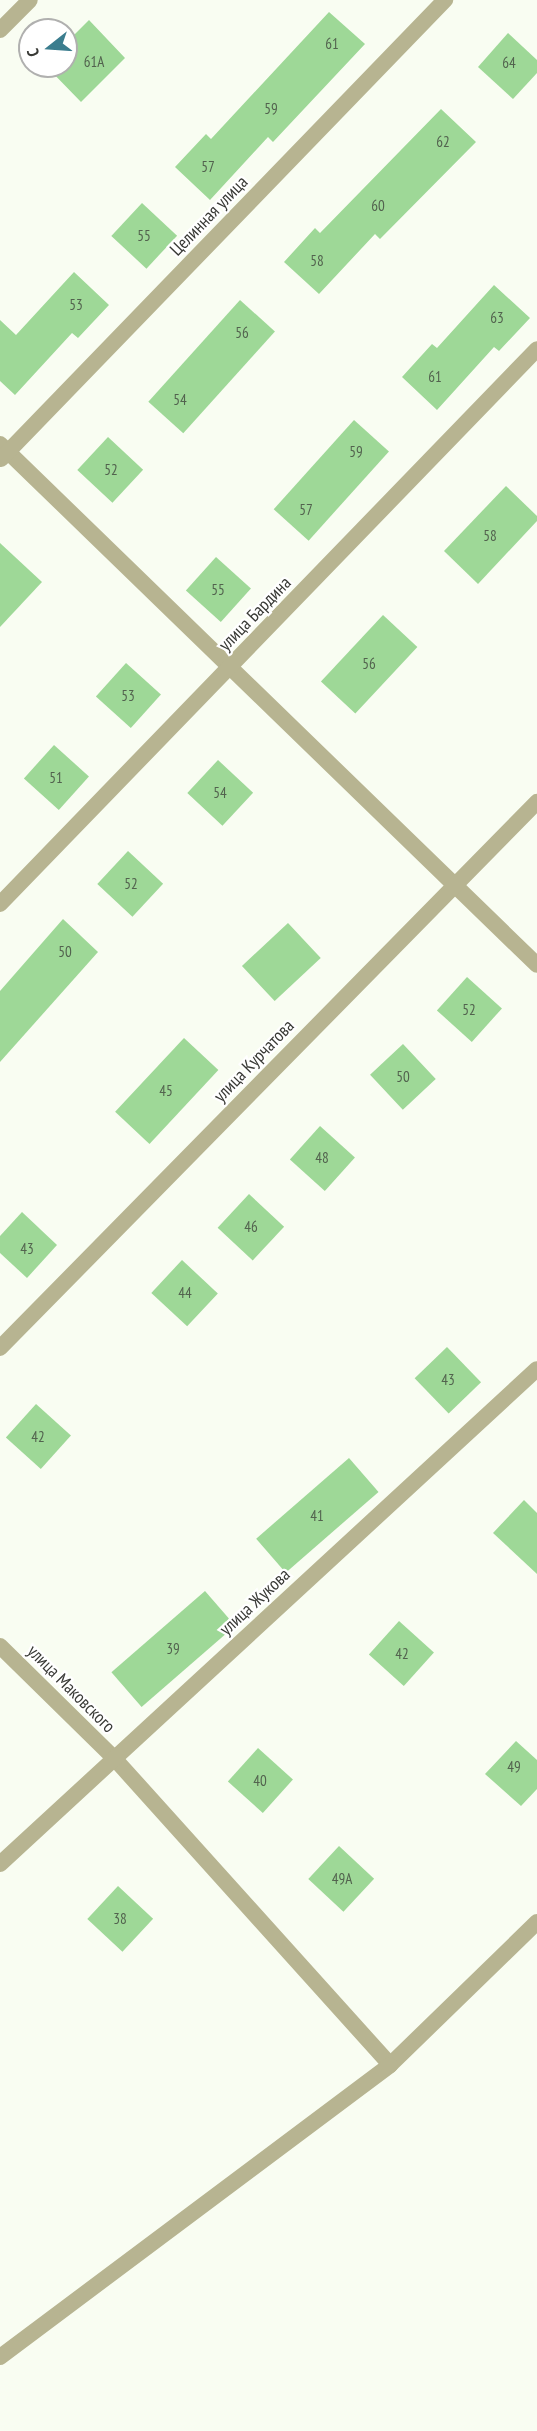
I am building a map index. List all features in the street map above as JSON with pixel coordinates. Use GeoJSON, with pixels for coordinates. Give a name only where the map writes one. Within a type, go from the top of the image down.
{"type":"FeatureCollection","features":[{"type":"Feature","properties":{"kind":"street"},"geometry":{"type":"LineString","coordinates":[[0,30],[30,0]]}},
{"type":"Feature","properties":{"kind":"street","name":"Целинная улица"},"geometry":{"type":"LineString","coordinates":[[3,452],[445,0]]}},
{"type":"Feature","properties":{"kind":"street","name":"улица Бардина"},"geometry":{"type":"LineString","coordinates":[[0,904],[232,667],[537,349]]}},
{"type":"Feature","properties":{"kind":"street"},"geometry":{"type":"LineString","coordinates":[[3,452],[232,667],[537,965]]}},
{"type":"Feature","properties":{"kind":"street","name":"улица Курчатова"},"geometry":{"type":"LineString","coordinates":[[0,1348],[537,802]]}},
{"type":"Feature","properties":{"kind":"street","name":"улица Жукова"},"geometry":{"type":"LineString","coordinates":[[0,1864],[537,1369]]}},
{"type":"Feature","properties":{"kind":"street","name":"улица Маковского"},"geometry":{"type":"LineString","coordinates":[[0,1646],[114,1758],[390,2065]]}},
{"type":"Feature","properties":{"kind":"street"},"geometry":{"type":"LineString","coordinates":[[0,2357],[390,2065],[537,1922]]}},
{"type":"Feature","properties":{"kind":"building"},"geometry":{"type":"Polygon","coordinates":[[[329,12],[365,44],[273,142],[268,137],[210,200],[175,167],[206,134],[211,139],[329,12]]]}},
{"type":"Feature","properties":{"kind":"building"},"geometry":{"type":"Polygon","coordinates":[[[89,20],[125,58],[81,102],[58,78],[78,78],[78,31],[89,20]]]}},
{"type":"Feature","properties":{"kind":"building"},"geometry":{"type":"Polygon","coordinates":[[[508,33],[537,60],[537,73],[513,99],[478,67],[508,33]]]}},
{"type":"Feature","properties":{"kind":"building"},"geometry":{"type":"Polygon","coordinates":[[[441,109],[476,142],[380,239],[375,234],[319,294],[284,262],[315,228],[320,233],[441,109]]]}},
{"type":"Feature","properties":{"kind":"building"},"geometry":{"type":"Polygon","coordinates":[[[142,203],[177,236],[146,269],[111,236],[142,203]]]}},
{"type":"Feature","properties":{"kind":"building"},"geometry":{"type":"Polygon","coordinates":[[[74,272],[109,305],[78,338],[72,333],[15,395],[0,381],[0,320],[16,335],[74,272]]]}},
{"type":"Feature","properties":{"kind":"building"},"geometry":{"type":"Polygon","coordinates":[[[494,285],[530,318],[499,351],[494,347],[437,410],[402,377],[432,344],[437,348],[494,285]]]}},
{"type":"Feature","properties":{"kind":"building"},"geometry":{"type":"Polygon","coordinates":[[[240,300],[275,331],[183,433],[148,402],[240,300]]]}},
{"type":"Feature","properties":{"kind":"building"},"geometry":{"type":"Polygon","coordinates":[[[354,420],[389,451],[309,541],[274,509],[354,420]]]}},
{"type":"Feature","properties":{"kind":"building"},"geometry":{"type":"Polygon","coordinates":[[[108,437],[143,470],[112,503],[77,470],[108,437]]]}},
{"type":"Feature","properties":{"kind":"building"},"geometry":{"type":"Polygon","coordinates":[[[506,486],[537,516],[537,521],[478,584],[444,551],[506,486]]]}},
{"type":"Feature","properties":{"kind":"building"},"geometry":{"type":"Polygon","coordinates":[[[0,543],[42,582],[0,627],[0,543]]]}},
{"type":"Feature","properties":{"kind":"building"},"geometry":{"type":"Polygon","coordinates":[[[216,557],[251,588],[221,622],[186,590],[216,557]]]}},
{"type":"Feature","properties":{"kind":"building"},"geometry":{"type":"Polygon","coordinates":[[[383,615],[417,647],[355,714],[321,682],[383,615]]]}},
{"type":"Feature","properties":{"kind":"building"},"geometry":{"type":"Polygon","coordinates":[[[126,663],[161,694],[131,728],[96,696],[126,663]]]}},
{"type":"Feature","properties":{"kind":"building"},"geometry":{"type":"Polygon","coordinates":[[[54,745],[89,776],[59,810],[24,778],[54,745]]]}},
{"type":"Feature","properties":{"kind":"building"},"geometry":{"type":"Polygon","coordinates":[[[218,760],[253,793],[222,826],[187,793],[218,760]]]}},
{"type":"Feature","properties":{"kind":"building"},"geometry":{"type":"Polygon","coordinates":[[[128,851],[163,884],[132,917],[97,884],[128,851]]]}},
{"type":"Feature","properties":{"kind":"building"},"geometry":{"type":"Polygon","coordinates":[[[63,919],[98,952],[0,1062],[0,991],[63,919]]]}},
{"type":"Feature","properties":{"kind":"building"},"geometry":{"type":"Polygon","coordinates":[[[288,923],[321,958],[275,1001],[242,966],[288,923]]]}},
{"type":"Feature","properties":{"kind":"building"},"geometry":{"type":"Polygon","coordinates":[[[467,977],[502,1008],[472,1042],[437,1010],[467,977]]]}},
{"type":"Feature","properties":{"kind":"building"},"geometry":{"type":"Polygon","coordinates":[[[184,1038],[218,1070],[149,1144],[115,1112],[184,1038]]]}},
{"type":"Feature","properties":{"kind":"building"},"geometry":{"type":"Polygon","coordinates":[[[403,1044],[436,1079],[403,1110],[370,1075],[403,1044]]]}},
{"type":"Feature","properties":{"kind":"building"},"geometry":{"type":"Polygon","coordinates":[[[320,1126],[355,1157],[325,1191],[290,1159],[320,1126]]]}},
{"type":"Feature","properties":{"kind":"building"},"geometry":{"type":"Polygon","coordinates":[[[249,1194],[284,1227],[253,1260],[218,1228],[249,1194]]]}},
{"type":"Feature","properties":{"kind":"building"},"geometry":{"type":"Polygon","coordinates":[[[22,1212],[57,1245],[27,1278],[0,1253],[0,1236],[22,1212]]]}},
{"type":"Feature","properties":{"kind":"building"},"geometry":{"type":"Polygon","coordinates":[[[182,1260],[218,1293],[187,1326],[151,1293],[182,1260]]]}},
{"type":"Feature","properties":{"kind":"building"},"geometry":{"type":"Polygon","coordinates":[[[447,1347],[481,1382],[449,1414],[415,1378],[447,1347]]]}},
{"type":"Feature","properties":{"kind":"building"},"geometry":{"type":"Polygon","coordinates":[[[36,1404],[71,1435],[41,1469],[6,1437],[36,1404]]]}},
{"type":"Feature","properties":{"kind":"building"},"geometry":{"type":"Polygon","coordinates":[[[349,1458],[379,1492],[286,1573],[256,1539],[349,1458]]]}},
{"type":"Feature","properties":{"kind":"building"},"geometry":{"type":"Polygon","coordinates":[[[524,1500],[537,1513],[537,1574],[493,1533],[524,1500]]]}},
{"type":"Feature","properties":{"kind":"building"},"geometry":{"type":"Polygon","coordinates":[[[205,1591],[235,1626],[142,1707],[111,1672],[205,1591]]]}},
{"type":"Feature","properties":{"kind":"building"},"geometry":{"type":"Polygon","coordinates":[[[399,1621],[434,1652],[404,1686],[369,1654],[399,1621]]]}},
{"type":"Feature","properties":{"kind":"building"},"geometry":{"type":"Polygon","coordinates":[[[516,1741],[537,1760],[537,1789],[521,1806],[485,1774],[516,1741]]]}},
{"type":"Feature","properties":{"kind":"building"},"geometry":{"type":"Polygon","coordinates":[[[258,1748],[293,1779],[263,1813],[228,1781],[258,1748]]]}},
{"type":"Feature","properties":{"kind":"building"},"geometry":{"type":"Polygon","coordinates":[[[339,1846],[374,1879],[343,1912],[308,1879],[339,1846]]]}},
{"type":"Feature","properties":{"kind":"building"},"geometry":{"type":"Polygon","coordinates":[[[118,1886],[153,1919],[122,1952],[87,1919],[118,1886]]]}}]}
